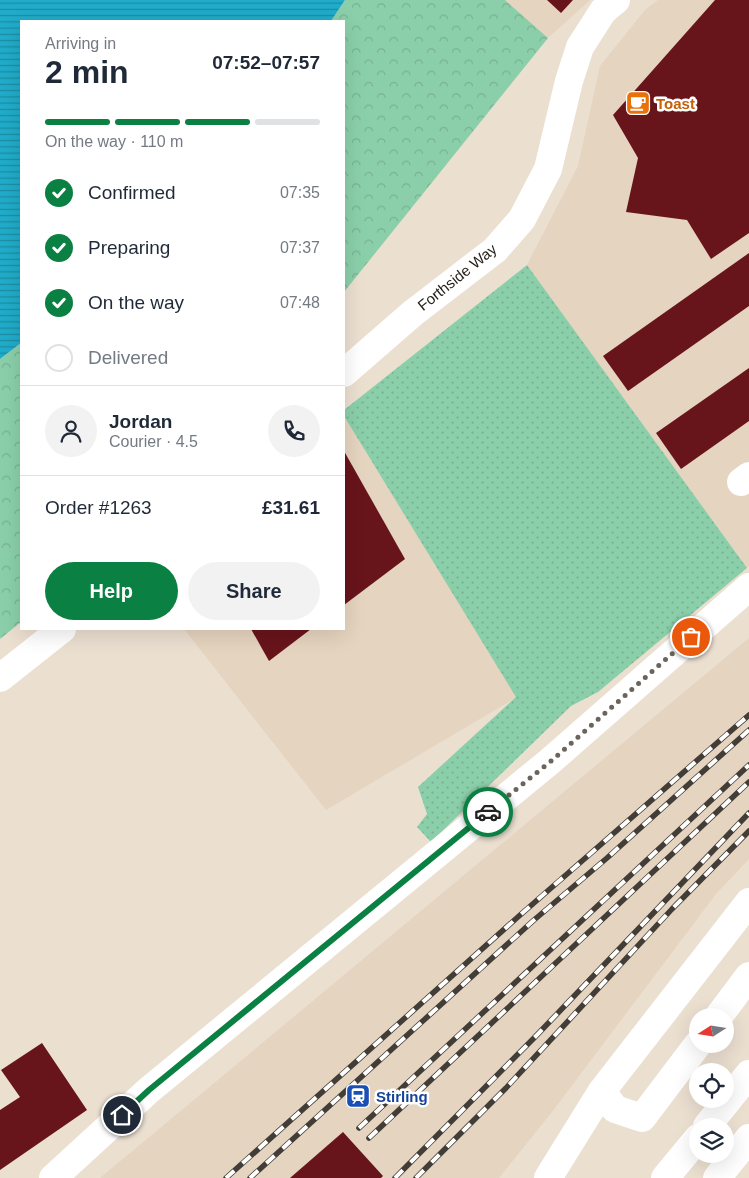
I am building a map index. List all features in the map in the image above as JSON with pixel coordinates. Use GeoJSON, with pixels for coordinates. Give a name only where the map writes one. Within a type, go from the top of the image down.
{"type":"FeatureCollection","features":[{"type":"Feature","properties":{"kind":"street","name":"Forthside Way"},"geometry":{"type":"LineString","coordinates":[[345,372],[412,313],[495,250],[522,218],[548,168],[569,81],[580,47],[603,11],[616,0]]}},
{"type":"Feature","properties":{"kind":"street"},"geometry":{"type":"LineString","coordinates":[[53,1178],[149,1090],[550,762],[749,587]]}},
{"type":"Feature","properties":{"kind":"street"},"geometry":{"type":"LineString","coordinates":[[0,678],[61,630]]}},
{"type":"Feature","properties":{"kind":"street"},"geometry":{"type":"LineString","coordinates":[[548,1178],[602,1091],[749,902]]}},
{"type":"Feature","properties":{"kind":"street"},"geometry":{"type":"LineString","coordinates":[[725,1008],[749,976]]}},
{"type":"Feature","properties":{"kind":"street"},"geometry":{"type":"LineString","coordinates":[[602,1091],[615,1109],[642,1118],[691,1053]]}},
{"type":"Feature","properties":{"kind":"street"},"geometry":{"type":"LineString","coordinates":[[713,1118],[749,1074]]}},
{"type":"Feature","properties":{"kind":"street"},"geometry":{"type":"LineString","coordinates":[[718,1178],[749,1138]]}},
{"type":"Feature","properties":{"kind":"street"},"geometry":{"type":"LineString","coordinates":[[665,1178],[689,1149]]}},
{"type":"Feature","properties":{"kind":"shaded area"},"geometry":{"type":"Polygon","coordinates":[[[505,0],[590,0],[548,38],[505,0]]]}},
{"type":"Feature","properties":{"kind":"shaded area"},"geometry":{"type":"Polygon","coordinates":[[[658,0],[749,0],[749,565],[747,568],[527,265],[578,166],[600,66],[645,10],[658,0]]]}},
{"type":"Feature","properties":{"kind":"shaded area"},"geometry":{"type":"Polygon","coordinates":[[[345,418],[517,697],[326,810],[185,630],[345,630],[345,418]]]}},
{"type":"Feature","properties":{"kind":"shaded area"},"geometry":{"type":"Polygon","coordinates":[[[749,638],[749,859],[716,894],[552,1112],[499,1178],[100,1178],[749,638]]]}},
{"type":"Feature","properties":{"kind":"green space"},"geometry":{"type":"Polygon","coordinates":[[[345,0],[505,0],[548,38],[345,291],[345,20],[332,20],[345,0]]]}},
{"type":"Feature","properties":{"kind":"green space"},"geometry":{"type":"Polygon","coordinates":[[[527,265],[747,568],[598,692],[571,706],[431,842],[417,827],[427,814],[418,787],[516,697],[345,418],[345,409],[527,265]]]}},
{"type":"Feature","properties":{"kind":"green space"},"geometry":{"type":"Polygon","coordinates":[[[20,344],[20,623],[0,639],[0,359],[20,344]]]}},
{"type":"Feature","properties":{"kind":"water"},"geometry":{"type":"Polygon","coordinates":[[[0,0],[345,0],[332,20],[20,20],[20,344],[0,359],[0,0]]]}},
{"type":"Feature","properties":{"kind":"building"},"geometry":{"type":"Polygon","coordinates":[[[547,0],[573,0],[561,13],[547,0]]]}},
{"type":"Feature","properties":{"kind":"building"},"geometry":{"type":"Polygon","coordinates":[[[715,0],[749,0],[749,233],[711,259],[687,220],[626,212],[638,158],[613,115],[715,0]]]}},
{"type":"Feature","properties":{"kind":"building"},"geometry":{"type":"Polygon","coordinates":[[[749,253],[749,306],[628,391],[603,356],[749,253]]]}},
{"type":"Feature","properties":{"kind":"building"},"geometry":{"type":"Polygon","coordinates":[[[749,368],[749,421],[681,469],[656,433],[749,368]]]}},
{"type":"Feature","properties":{"kind":"building"},"geometry":{"type":"Polygon","coordinates":[[[345,453],[405,559],[345,604],[345,453]]]}},
{"type":"Feature","properties":{"kind":"building"},"geometry":{"type":"Polygon","coordinates":[[[252,630],[310,630],[269,661],[252,630]]]}},
{"type":"Feature","properties":{"kind":"building"},"geometry":{"type":"Polygon","coordinates":[[[42,1043],[87,1110],[0,1170],[0,1110],[20,1097],[1,1070],[42,1043]]]}},
{"type":"Feature","properties":{"kind":"building"},"geometry":{"type":"Polygon","coordinates":[[[343,1132],[383,1176],[381,1178],[290,1178],[343,1132]]]}},
{"type":"Feature","properties":{"kind":"railway"},"geometry":{"type":"LineString","coordinates":[[226,1178],[519,916],[749,715]]}},
{"type":"Feature","properties":{"kind":"railway"},"geometry":{"type":"LineString","coordinates":[[250,1178],[534,920],[607,858],[749,730]]}},
{"type":"Feature","properties":{"kind":"railway"},"geometry":{"type":"LineString","coordinates":[[359,1128],[749,765]]}},
{"type":"Feature","properties":{"kind":"railway"},"geometry":{"type":"LineString","coordinates":[[369,1138],[749,782]]}},
{"type":"Feature","properties":{"kind":"railway"},"geometry":{"type":"LineString","coordinates":[[395,1178],[535,1037],[749,813]]}},
{"type":"Feature","properties":{"kind":"railway"},"geometry":{"type":"LineString","coordinates":[[416,1178],[506,1088],[672,909],[749,831]]}},
{"type":"Feature","properties":{"kind":"way so far"},"geometry":{"type":"LineString","coordinates":[[488,812],[550,762],[691,637]]}},
{"type":"Feature","properties":{"kind":"place","name":"Toast"},"geometry":{"type":"Point","coordinates":[638,103]}},
{"type":"Feature","properties":{"kind":"place","name":"Stirling"},"geometry":{"type":"Point","coordinates":[358,1096]}},
{"type":"Feature","properties":{"kind":"route"},"geometry":{"type":"LineString","coordinates":[[122,1115],[149,1090],[488,812]]}}]}
